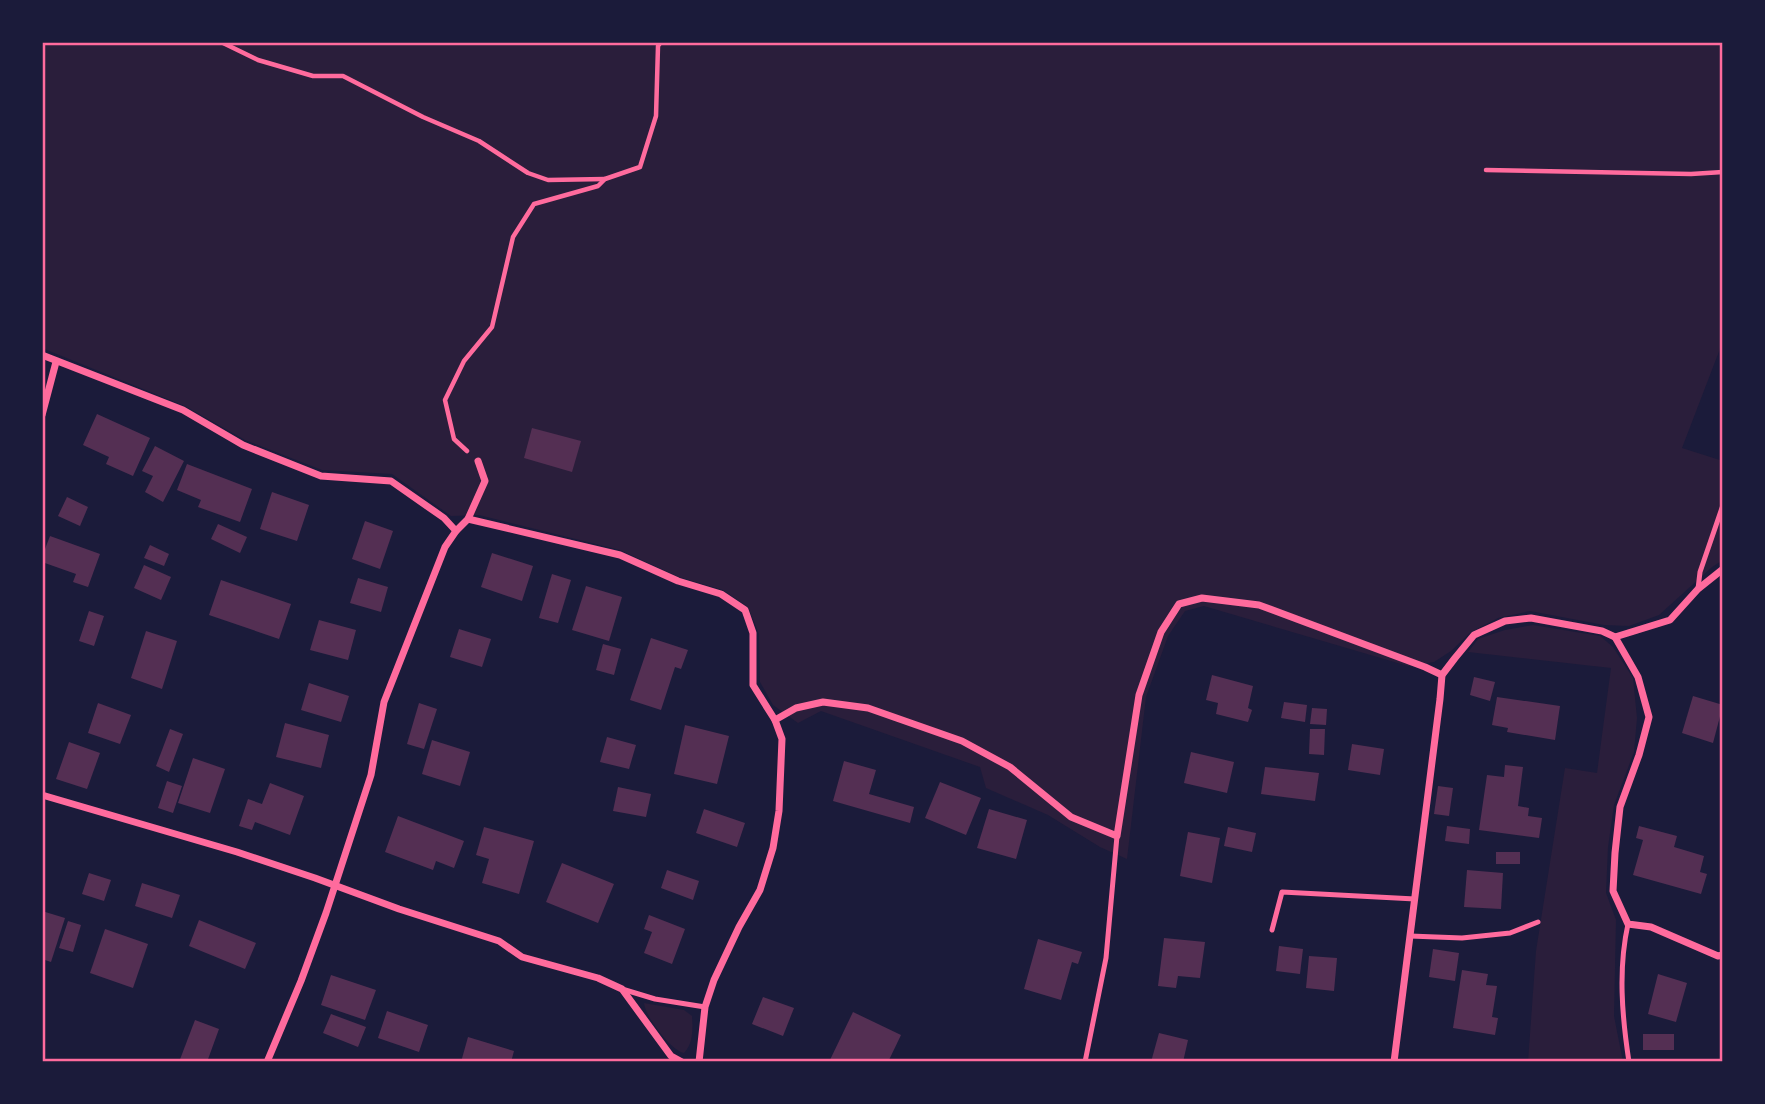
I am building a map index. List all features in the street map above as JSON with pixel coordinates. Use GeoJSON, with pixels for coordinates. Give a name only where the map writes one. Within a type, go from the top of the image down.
{"type":"FeatureCollection","features":[{"type":"Feature","properties":{"kind":"street"},"geometry":{"type":"LineString","coordinates":[[42,355],[183,410],[243,445],[321,476],[391,481],[444,518],[456,531]]}},
{"type":"Feature","properties":{"kind":"street"},"geometry":{"type":"LineString","coordinates":[[42,415],[56,362]]}},
{"type":"Feature","properties":{"kind":"street"},"geometry":{"type":"LineString","coordinates":[[267,1062],[301,981],[335,886],[371,775],[384,702],[445,547],[468,519],[485,481],[478,461]]}},
{"type":"Feature","properties":{"kind":"street"},"geometry":{"type":"LineString","coordinates":[[468,519],[620,555],[678,581],[721,594],[745,610],[753,633],[753,685],[775,720],[782,739],[779,811],[773,848],[760,890],[714,980],[705,1007],[699,1062]]}},
{"type":"Feature","properties":{"kind":"street"},"geometry":{"type":"LineString","coordinates":[[1615,637],[1670,620],[1698,589],[1723,569]]}},
{"type":"Feature","properties":{"kind":"street"},"geometry":{"type":"LineString","coordinates":[[775,720],[796,708],[823,702],[867,708],[962,741],[1010,767],[1071,817],[1117,836],[1139,695],[1161,632],[1179,604],[1202,598],[1259,606],[1441,675]]}},
{"type":"Feature","properties":{"kind":"street"},"geometry":{"type":"LineString","coordinates":[[1394,1062],[1441,675],[1474,635],[1505,621],[1531,618],[1602,631],[1615,637],[1638,677],[1649,717],[1639,755],[1620,807],[1613,891],[1628,923],[1651,927],[1723,956]]}},
{"type":"Feature","properties":{"kind":"street"},"geometry":{"type":"LineString","coordinates":[[42,795],[237,852],[499,941],[522,957],[598,978],[622,989],[671,1056],[682,1062]]}},
{"type":"Feature","properties":{"kind":"lane"},"geometry":{"type":"LineString","coordinates":[[1698,589],[1700,572],[1723,505]]}},
{"type":"Feature","properties":{"kind":"lane"},"geometry":{"type":"LineString","coordinates":[[1085,1062],[1106,958],[1117,836]]}},
{"type":"Feature","properties":{"kind":"lane"},"geometry":{"type":"LineString","coordinates":[[1272,930],[1282,892],[1415,899]]}},
{"type":"Feature","properties":{"kind":"lane"},"geometry":{"type":"LineString","coordinates":[[1410,936],[1462,938],[1510,933],[1538,922]]}},
{"type":"Feature","properties":{"kind":"lane"},"geometry":{"type":"LineString","coordinates":[[1628,923],[1623,947],[1622,1015],[1629,1062]]}},
{"type":"Feature","properties":{"kind":"lane"},"geometry":{"type":"LineString","coordinates":[[622,989],[655,999],[705,1007]]}},
{"type":"Feature","properties":{"kind":"path"},"geometry":{"type":"LineString","coordinates":[[221,42],[258,60],[313,76],[343,76],[422,117],[479,141],[528,173],[548,180],[605,179],[640,167],[656,116],[658,46],[661,42]]}},
{"type":"Feature","properties":{"kind":"path"},"geometry":{"type":"LineString","coordinates":[[1486,170],[1690,174],[1723,172]]}},
{"type":"Feature","properties":{"kind":"path"},"geometry":{"type":"LineString","coordinates":[[478,461],[454,439],[445,400],[464,361],[492,327],[513,237],[534,204],[598,186],[605,179]]}},
{"type":"Feature","properties":{"kind":"shaded area"},"geometry":{"type":"Polygon","coordinates":[[[42,42],[1723,42],[1723,341],[1682,448],[1723,461],[1723,560],[1659,615],[1629,626],[1604,625],[1530,611],[1498,618],[1471,632],[1451,651],[1434,662],[1408,666],[1204,606],[1185,611],[1168,636],[1146,697],[1127,859],[1100,847],[1048,815],[986,788],[980,767],[821,711],[798,723],[773,705],[760,682],[759,634],[748,607],[723,590],[679,577],[620,550],[479,515],[451,516],[392,474],[322,470],[245,440],[185,406],[42,348],[42,42]]]}},
{"type":"Feature","properties":{"kind":"shaded area"},"geometry":{"type":"Polygon","coordinates":[[[1533,625],[1600,636],[1613,647],[1633,678],[1637,718],[1634,752],[1614,805],[1608,847],[1606,893],[1616,920],[1614,1016],[1623,1062],[1528,1062],[1536,951],[1565,768],[1597,773],[1611,668],[1468,652],[1478,639],[1533,625]]]}},
{"type":"Feature","properties":{"kind":"shaded area"},"geometry":{"type":"Polygon","coordinates":[[[644,1003],[684,1010],[692,1016],[691,1041],[684,1053],[672,1046],[659,1032],[644,1003]]]}},
{"type":"Feature","properties":{"kind":"building"},"geometry":{"type":"Polygon","coordinates":[[[97,414],[150,438],[133,476],[106,464],[109,457],[83,445],[97,414]]]}},
{"type":"Feature","properties":{"kind":"building"},"geometry":{"type":"Polygon","coordinates":[[[532,428],[581,441],[572,472],[524,458],[532,428]]]}},
{"type":"Feature","properties":{"kind":"building"},"geometry":{"type":"Polygon","coordinates":[[[155,446],[184,461],[163,502],[145,492],[153,476],[142,471],[155,446]]]}},
{"type":"Feature","properties":{"kind":"building"},"geometry":{"type":"Polygon","coordinates":[[[187,464],[252,489],[240,522],[198,507],[201,500],[177,490],[187,464]]]}},
{"type":"Feature","properties":{"kind":"building"},"geometry":{"type":"Polygon","coordinates":[[[272,492],[309,505],[297,541],[260,529],[272,492]]]}},
{"type":"Feature","properties":{"kind":"building"},"geometry":{"type":"Polygon","coordinates":[[[67,497],[88,507],[80,526],[58,516],[67,497]]]}},
{"type":"Feature","properties":{"kind":"building"},"geometry":{"type":"Polygon","coordinates":[[[365,521],[393,531],[380,569],[352,559],[365,521]]]}},
{"type":"Feature","properties":{"kind":"building"},"geometry":{"type":"Polygon","coordinates":[[[218,524],[247,537],[240,553],[211,539],[218,524]]]}},
{"type":"Feature","properties":{"kind":"building"},"geometry":{"type":"Polygon","coordinates":[[[50,536],[100,554],[88,587],[73,582],[76,574],[42,562],[50,536]]]}},
{"type":"Feature","properties":{"kind":"building"},"geometry":{"type":"Polygon","coordinates":[[[150,545],[169,554],[164,566],[144,558],[150,545]]]}},
{"type":"Feature","properties":{"kind":"building"},"geometry":{"type":"Polygon","coordinates":[[[492,553],[533,566],[522,601],[481,587],[492,553]]]}},
{"type":"Feature","properties":{"kind":"building"},"geometry":{"type":"Polygon","coordinates":[[[144,565],[171,577],[161,600],[134,588],[144,565]]]}},
{"type":"Feature","properties":{"kind":"building"},"geometry":{"type":"Polygon","coordinates":[[[552,574],[571,580],[558,623],[539,618],[552,574]]]}},
{"type":"Feature","properties":{"kind":"building"},"geometry":{"type":"Polygon","coordinates":[[[358,578],[388,587],[381,612],[350,603],[358,578]]]}},
{"type":"Feature","properties":{"kind":"building"},"geometry":{"type":"Polygon","coordinates":[[[221,580],[291,604],[279,639],[209,615],[221,580]]]}},
{"type":"Feature","properties":{"kind":"building"},"geometry":{"type":"Polygon","coordinates":[[[586,586],[622,597],[609,641],[572,630],[586,586]]]}},
{"type":"Feature","properties":{"kind":"building"},"geometry":{"type":"Polygon","coordinates":[[[89,611],[104,616],[94,646],[79,641],[89,611]]]}},
{"type":"Feature","properties":{"kind":"building"},"geometry":{"type":"Polygon","coordinates":[[[319,620],[356,630],[348,660],[310,650],[319,620]]]}},
{"type":"Feature","properties":{"kind":"building"},"geometry":{"type":"Polygon","coordinates":[[[459,629],[491,639],[482,667],[450,657],[459,629]]]}},
{"type":"Feature","properties":{"kind":"building"},"geometry":{"type":"Polygon","coordinates":[[[146,631],[177,641],[162,689],[131,678],[146,631]]]}},
{"type":"Feature","properties":{"kind":"building"},"geometry":{"type":"Polygon","coordinates":[[[651,638],[688,650],[681,669],[675,667],[661,710],[630,700],[651,638]]]}},
{"type":"Feature","properties":{"kind":"building"},"geometry":{"type":"Polygon","coordinates":[[[603,644],[621,649],[614,675],[596,670],[603,644]]]}},
{"type":"Feature","properties":{"kind":"building"},"geometry":{"type":"Polygon","coordinates":[[[1212,675],[1253,686],[1248,708],[1252,710],[1248,722],[1216,714],[1218,703],[1206,700],[1212,675]]]}},
{"type":"Feature","properties":{"kind":"building"},"geometry":{"type":"Polygon","coordinates":[[[1474,677],[1495,682],[1490,701],[1470,695],[1474,677]]]}},
{"type":"Feature","properties":{"kind":"building"},"geometry":{"type":"Polygon","coordinates":[[[309,683],[349,696],[341,722],[301,710],[309,683]]]}},
{"type":"Feature","properties":{"kind":"building"},"geometry":{"type":"Polygon","coordinates":[[[1693,696],[1723,705],[1713,743],[1682,733],[1693,696]]]}},
{"type":"Feature","properties":{"kind":"building"},"geometry":{"type":"Polygon","coordinates":[[[1497,697],[1560,706],[1555,740],[1507,732],[1508,728],[1492,725],[1497,697]]]}},
{"type":"Feature","properties":{"kind":"building"},"geometry":{"type":"Polygon","coordinates":[[[1284,702],[1307,705],[1305,722],[1281,718],[1284,702]]]}},
{"type":"Feature","properties":{"kind":"building"},"geometry":{"type":"Polygon","coordinates":[[[98,703],[131,715],[120,744],[88,733],[98,703]]]}},
{"type":"Feature","properties":{"kind":"building"},"geometry":{"type":"Polygon","coordinates":[[[419,703],[437,709],[424,749],[407,744],[419,703]]]}},
{"type":"Feature","properties":{"kind":"building"},"geometry":{"type":"Polygon","coordinates":[[[1312,708],[1327,709],[1326,725],[1310,724],[1312,708]]]}},
{"type":"Feature","properties":{"kind":"building"},"geometry":{"type":"Polygon","coordinates":[[[285,723],[329,735],[321,768],[276,757],[285,723]]]}},
{"type":"Feature","properties":{"kind":"building"},"geometry":{"type":"Polygon","coordinates":[[[685,725],[729,736],[717,784],[674,774],[685,725]]]}},
{"type":"Feature","properties":{"kind":"building"},"geometry":{"type":"Polygon","coordinates":[[[170,729],[183,734],[169,772],[156,766],[170,729]]]}},
{"type":"Feature","properties":{"kind":"building"},"geometry":{"type":"Polygon","coordinates":[[[1310,729],[1325,729],[1324,755],[1309,754],[1310,729]]]}},
{"type":"Feature","properties":{"kind":"building"},"geometry":{"type":"Polygon","coordinates":[[[607,737],[636,745],[629,769],[600,762],[607,737]]]}},
{"type":"Feature","properties":{"kind":"building"},"geometry":{"type":"Polygon","coordinates":[[[432,740],[470,752],[460,786],[422,774],[432,740]]]}},
{"type":"Feature","properties":{"kind":"building"},"geometry":{"type":"Polygon","coordinates":[[[69,742],[100,753],[87,789],[56,779],[69,742]]]}},
{"type":"Feature","properties":{"kind":"building"},"geometry":{"type":"Polygon","coordinates":[[[1352,744],[1384,749],[1380,775],[1348,770],[1352,744]]]}},
{"type":"Feature","properties":{"kind":"building"},"geometry":{"type":"Polygon","coordinates":[[[1191,752],[1234,762],[1227,793],[1184,783],[1191,752]]]}},
{"type":"Feature","properties":{"kind":"building"},"geometry":{"type":"Polygon","coordinates":[[[193,758],[225,769],[210,813],[178,803],[193,758]]]}},
{"type":"Feature","properties":{"kind":"building"},"geometry":{"type":"Polygon","coordinates":[[[844,761],[876,770],[869,794],[914,807],[910,823],[833,801],[844,761]]]}},
{"type":"Feature","properties":{"kind":"building"},"geometry":{"type":"Polygon","coordinates":[[[1505,765],[1523,767],[1518,806],[1529,808],[1528,816],[1542,818],[1539,838],[1479,830],[1487,775],[1504,777],[1505,765]]]}},
{"type":"Feature","properties":{"kind":"building"},"geometry":{"type":"Polygon","coordinates":[[[1265,767],[1319,773],[1315,801],[1261,794],[1265,767]]]}},
{"type":"Feature","properties":{"kind":"building"},"geometry":{"type":"Polygon","coordinates":[[[167,781],[182,786],[173,813],[158,808],[167,781]]]}},
{"type":"Feature","properties":{"kind":"building"},"geometry":{"type":"Polygon","coordinates":[[[940,782],[981,798],[966,835],[925,818],[940,782]]]}},
{"type":"Feature","properties":{"kind":"building"},"geometry":{"type":"Polygon","coordinates":[[[270,783],[304,796],[290,835],[255,822],[252,830],[239,826],[248,799],[262,804],[270,783]]]}},
{"type":"Feature","properties":{"kind":"building"},"geometry":{"type":"Polygon","coordinates":[[[1438,786],[1453,788],[1449,816],[1434,814],[1438,786]]]}},
{"type":"Feature","properties":{"kind":"building"},"geometry":{"type":"Polygon","coordinates":[[[618,787],[651,794],[646,817],[613,811],[618,787]]]}},
{"type":"Feature","properties":{"kind":"building"},"geometry":{"type":"Polygon","coordinates":[[[704,809],[745,823],[737,847],[696,833],[704,809]]]}},
{"type":"Feature","properties":{"kind":"building"},"geometry":{"type":"Polygon","coordinates":[[[989,809],[1027,820],[1016,859],[977,848],[989,809]]]}},
{"type":"Feature","properties":{"kind":"building"},"geometry":{"type":"Polygon","coordinates":[[[398,816],[464,841],[454,868],[436,861],[433,870],[385,852],[398,816]]]}},
{"type":"Feature","properties":{"kind":"building"},"geometry":{"type":"Polygon","coordinates":[[[1447,826],[1470,829],[1469,844],[1445,841],[1447,826]]]}},
{"type":"Feature","properties":{"kind":"building"},"geometry":{"type":"Polygon","coordinates":[[[1639,826],[1677,836],[1674,847],[1704,856],[1700,872],[1707,874],[1701,894],[1633,875],[1643,840],[1636,838],[1639,826]]]}},
{"type":"Feature","properties":{"kind":"building"},"geometry":{"type":"Polygon","coordinates":[[[484,827],[534,841],[519,894],[482,883],[489,859],[476,855],[484,827]]]}},
{"type":"Feature","properties":{"kind":"building"},"geometry":{"type":"Polygon","coordinates":[[[1228,827],[1256,833],[1252,852],[1224,846],[1228,827]]]}},
{"type":"Feature","properties":{"kind":"building"},"geometry":{"type":"Polygon","coordinates":[[[1188,832],[1220,838],[1212,883],[1180,876],[1188,832]]]}},
{"type":"Feature","properties":{"kind":"building"},"geometry":{"type":"Polygon","coordinates":[[[1496,852],[1520,852],[1520,864],[1496,864],[1496,852]]]}},
{"type":"Feature","properties":{"kind":"building"},"geometry":{"type":"Polygon","coordinates":[[[562,863],[614,884],[598,923],[546,902],[562,863]]]}},
{"type":"Feature","properties":{"kind":"building"},"geometry":{"type":"Polygon","coordinates":[[[667,870],[699,881],[693,900],[661,888],[667,870]]]}},
{"type":"Feature","properties":{"kind":"building"},"geometry":{"type":"Polygon","coordinates":[[[1467,870],[1503,873],[1501,909],[1464,907],[1467,870]]]}},
{"type":"Feature","properties":{"kind":"building"},"geometry":{"type":"Polygon","coordinates":[[[89,873],[111,880],[104,901],[82,894],[89,873]]]}},
{"type":"Feature","properties":{"kind":"building"},"geometry":{"type":"Polygon","coordinates":[[[142,883],[180,895],[172,918],[135,906],[142,883]]]}},
{"type":"Feature","properties":{"kind":"building"},"geometry":{"type":"Polygon","coordinates":[[[42,911],[65,918],[51,962],[42,959],[42,911]]]}},
{"type":"Feature","properties":{"kind":"building"},"geometry":{"type":"Polygon","coordinates":[[[649,915],[685,929],[672,964],[644,953],[652,932],[644,929],[649,915]]]}},
{"type":"Feature","properties":{"kind":"building"},"geometry":{"type":"Polygon","coordinates":[[[199,920],[256,943],[245,969],[189,946],[199,920]]]}},
{"type":"Feature","properties":{"kind":"building"},"geometry":{"type":"Polygon","coordinates":[[[68,921],[81,925],[73,952],[59,948],[68,921]]]}},
{"type":"Feature","properties":{"kind":"building"},"geometry":{"type":"Polygon","coordinates":[[[105,929],[148,944],[133,988],[90,973],[105,929]]]}},
{"type":"Feature","properties":{"kind":"building"},"geometry":{"type":"Polygon","coordinates":[[[1164,938],[1205,942],[1200,978],[1178,976],[1176,988],[1158,986],[1164,938]]]}},
{"type":"Feature","properties":{"kind":"building"},"geometry":{"type":"Polygon","coordinates":[[[1038,939],[1082,952],[1078,964],[1072,962],[1061,1000],[1024,989],[1038,939]]]}},
{"type":"Feature","properties":{"kind":"building"},"geometry":{"type":"Polygon","coordinates":[[[1279,946],[1303,949],[1300,974],[1276,971],[1279,946]]]}},
{"type":"Feature","properties":{"kind":"building"},"geometry":{"type":"Polygon","coordinates":[[[1433,949],[1459,953],[1455,981],[1429,977],[1433,949]]]}},
{"type":"Feature","properties":{"kind":"building"},"geometry":{"type":"Polygon","coordinates":[[[1309,956],[1337,958],[1334,991],[1306,988],[1309,956]]]}},
{"type":"Feature","properties":{"kind":"building"},"geometry":{"type":"Polygon","coordinates":[[[1462,970],[1488,974],[1486,985],[1497,986],[1492,1017],[1498,1018],[1495,1035],[1453,1028],[1462,970]]]}},
{"type":"Feature","properties":{"kind":"building"},"geometry":{"type":"Polygon","coordinates":[[[1658,974],[1687,983],[1676,1022],[1648,1014],[1658,974]]]}},
{"type":"Feature","properties":{"kind":"building"},"geometry":{"type":"Polygon","coordinates":[[[331,975],[376,990],[365,1020],[321,1005],[331,975]]]}},
{"type":"Feature","properties":{"kind":"building"},"geometry":{"type":"Polygon","coordinates":[[[763,997],[794,1008],[783,1036],[752,1024],[763,997]]]}},
{"type":"Feature","properties":{"kind":"building"},"geometry":{"type":"Polygon","coordinates":[[[387,1011],[428,1025],[419,1052],[378,1038],[387,1011]]]}},
{"type":"Feature","properties":{"kind":"building"},"geometry":{"type":"Polygon","coordinates":[[[853,1012],[901,1035],[888,1062],[829,1062],[853,1012]]]}},
{"type":"Feature","properties":{"kind":"building"},"geometry":{"type":"Polygon","coordinates":[[[331,1014],[366,1027],[358,1047],[323,1033],[331,1014]]]}},
{"type":"Feature","properties":{"kind":"building"},"geometry":{"type":"Polygon","coordinates":[[[195,1020],[219,1029],[207,1062],[179,1062],[195,1020]]]}},
{"type":"Feature","properties":{"kind":"building"},"geometry":{"type":"Polygon","coordinates":[[[1159,1033],[1188,1040],[1183,1062],[1151,1062],[1159,1033]]]}},
{"type":"Feature","properties":{"kind":"building"},"geometry":{"type":"Polygon","coordinates":[[[1643,1034],[1674,1034],[1674,1050],[1643,1050],[1643,1034]]]}},
{"type":"Feature","properties":{"kind":"building"},"geometry":{"type":"Polygon","coordinates":[[[468,1037],[514,1051],[511,1062],[461,1062],[468,1037]]]}}]}
